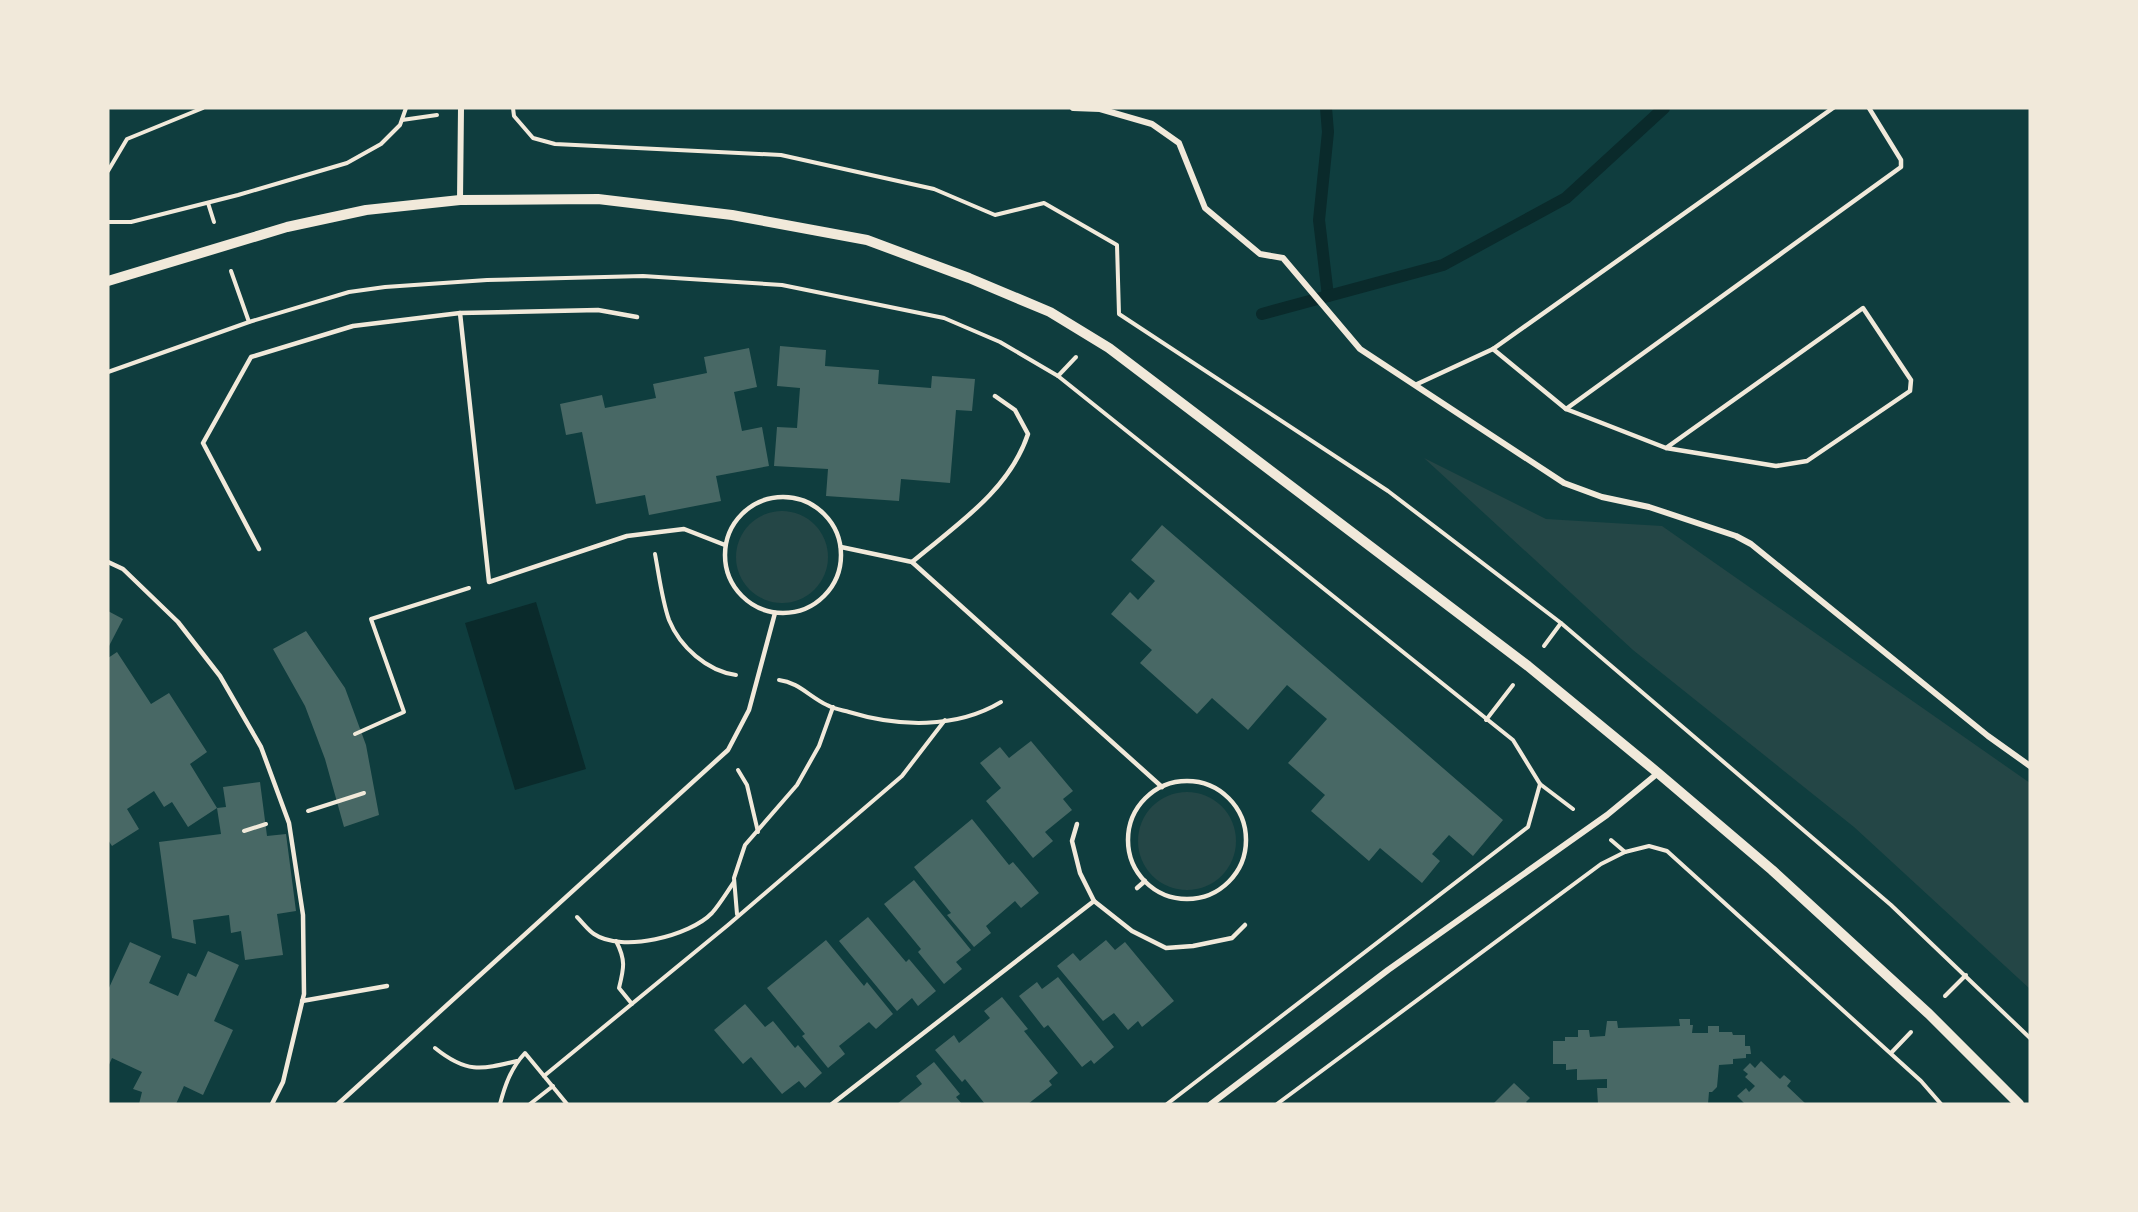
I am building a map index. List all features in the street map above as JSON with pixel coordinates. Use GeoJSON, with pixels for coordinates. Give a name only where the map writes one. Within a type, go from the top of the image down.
{"type":"FeatureCollection","features":[{"type":"Feature","properties":{"kind":"street"},"geometry":{"type":"LineString","coordinates":[[460,200],[461,108]]}},
{"type":"Feature","properties":{"kind":"street"},"geometry":{"type":"LineString","coordinates":[[1073,108],[1100,109],[1152,124],[1179,143],[1205,208],[1260,254],[1283,258],[1360,349],[1564,483],[1602,497],[1649,507],[1736,536],[1750,544],[1988,736],[2030,766]]}},
{"type":"Feature","properties":{"kind":"street"},"geometry":{"type":"LineString","coordinates":[[108,281],[287,227],[366,210],[460,200],[598,199],[732,215],[867,240],[969,278],[1050,312],[1108,348],[1528,666],[1781,878],[1929,1014],[2019,1104]]}},
{"type":"Feature","properties":{"kind":"street"},"geometry":{"type":"LineString","coordinates":[[1211,1104],[1388,970],[1593,825],[1658,773]]}},
{"type":"Feature","properties":{"kind":"lane"},"geometry":{"type":"LineString","coordinates":[[1415,385],[1493,349],[1833,108]]}},
{"type":"Feature","properties":{"kind":"lane"},"geometry":{"type":"LineString","coordinates":[[1566,409],[1901,167],[1901,160],[1869,108]]}},
{"type":"Feature","properties":{"kind":"lane"},"geometry":{"type":"LineString","coordinates":[[1493,349],[1566,409],[1666,448],[1776,465],[1807,461],[1910,391],[1911,380],[1863,308],[1666,448]]}},
{"type":"Feature","properties":{"kind":"lane"},"geometry":{"type":"LineString","coordinates":[[259,549],[203,443],[251,357],[353,326],[460,313],[598,310],[637,318]]}},
{"type":"Feature","properties":{"kind":"lane"},"geometry":{"type":"LineString","coordinates":[[460,313],[489,582],[627,536],[684,529],[725,545]]}},
{"type":"Feature","properties":{"kind":"lane"},"geometry":{"type":"LineString","coordinates":[[912,562],[997,490],[1022,454],[1028,434],[1015,410],[994,396]]}},
{"type":"Feature","properties":{"kind":"lane"},"geometry":{"type":"LineString","coordinates":[[775,496],[793,497],[811,503],[826,514],[836,530],[842,547],[841,565],[835,582],[824,596],[810,607],[793,612],[775,613],[757,608],[741,597],[730,582],[724,563],[725,545],[730,527],[742,512],[757,502],[775,496]]}},
{"type":"Feature","properties":{"kind":"lane"},"geometry":{"type":"LineString","coordinates":[[842,547],[912,562],[1161,786]]}},
{"type":"Feature","properties":{"kind":"lane"},"geometry":{"type":"LineString","coordinates":[[108,562],[123,569],[178,622],[220,676],[261,747],[289,823],[303,915],[304,994],[283,1082],[272,1104]]}},
{"type":"Feature","properties":{"kind":"lane"},"geometry":{"type":"LineString","coordinates":[[338,1104],[728,750],[749,710],[775,613]]}},
{"type":"Feature","properties":{"kind":"lane"},"geometry":{"type":"LineString","coordinates":[[1179,781],[1198,782],[1215,787],[1230,798],[1241,814],[1246,831],[1246,850],[1240,868],[1229,882],[1212,894],[1192,899],[1172,898],[1153,889],[1138,874],[1130,856],[1128,836],[1133,816],[1145,798],[1161,786],[1179,781]]}},
{"type":"Feature","properties":{"kind":"lane"},"geometry":{"type":"LineString","coordinates":[[1077,824],[1072,841],[1080,873],[1094,902],[1132,931],[1166,948],[1193,946],[1232,938],[1245,925]]}},
{"type":"Feature","properties":{"kind":"lane"},"geometry":{"type":"LineString","coordinates":[[1137,888],[1145,881]]}},
{"type":"Feature","properties":{"kind":"lane"},"geometry":{"type":"LineString","coordinates":[[832,1104],[1094,902]]}},
{"type":"Feature","properties":{"kind":"lane"},"geometry":{"type":"LineString","coordinates":[[302,1001],[387,986]]}},
{"type":"Feature","properties":{"kind":"path"},"geometry":{"type":"LineString","coordinates":[[108,171],[127,139],[203,108]]}},
{"type":"Feature","properties":{"kind":"path"},"geometry":{"type":"LineString","coordinates":[[108,222],[131,222],[238,195],[346,163],[381,144],[400,125],[406,108]]}},
{"type":"Feature","properties":{"kind":"path"},"geometry":{"type":"LineString","coordinates":[[108,372],[260,319],[349,292],[487,279],[643,276],[782,285],[944,318],[999,342],[1058,376],[1513,740],[1540,784],[1625,852]]}},
{"type":"Feature","properties":{"kind":"path"},"geometry":{"type":"LineString","coordinates":[[651,533],[669,620],[682,642],[699,659],[720,673],[789,681],[833,707],[870,719],[909,724],[984,712],[1001,702]]}},
{"type":"Feature","properties":{"kind":"path"},"geometry":{"type":"LineString","coordinates":[[356,734],[404,712],[371,619],[489,582]]}},
{"type":"Feature","properties":{"kind":"path"},"geometry":{"type":"LineString","coordinates":[[561,902],[595,935],[615,941],[645,941],[678,934],[711,914],[734,882],[745,845],[797,785],[819,746],[833,707]]}},
{"type":"Feature","properties":{"kind":"path"},"geometry":{"type":"LineString","coordinates":[[544,1076],[728,925],[902,776],[945,720]]}},
{"type":"Feature","properties":{"kind":"path"},"geometry":{"type":"LineString","coordinates":[[728,750],[747,785],[758,832]]}},
{"type":"Feature","properties":{"kind":"path"},"geometry":{"type":"LineString","coordinates":[[1167,1104],[1528,827],[1540,784]]}},
{"type":"Feature","properties":{"kind":"path"},"geometry":{"type":"LineString","coordinates":[[1277,1104],[1600,864],[1625,852],[1649,846],[1667,851],[1921,1081],[1941,1104]]}},
{"type":"Feature","properties":{"kind":"path"},"geometry":{"type":"LineString","coordinates":[[734,882],[737,914]]}},
{"type":"Feature","properties":{"kind":"path"},"geometry":{"type":"LineString","coordinates":[[615,941],[623,954],[624,969],[619,988],[633,1004]]}},
{"type":"Feature","properties":{"kind":"path"},"geometry":{"type":"LineString","coordinates":[[419,1031],[451,1061],[478,1069],[518,1061]]}},
{"type":"Feature","properties":{"kind":"path"},"geometry":{"type":"LineString","coordinates":[[500,1104],[508,1078],[525,1053],[567,1104]]}},
{"type":"Feature","properties":{"kind":"path"},"geometry":{"type":"LineString","coordinates":[[530,1104],[553,1086]]}},
{"type":"Feature","properties":{"kind":"shaded area"},"geometry":{"type":"Polygon","coordinates":[[[1424,458],[1546,519],[1662,526],[2030,783],[2030,989],[1854,827],[1633,650],[1424,458]]]}},
{"type":"Feature","properties":{"kind":"shaded area"},"geometry":{"type":"Polygon","coordinates":[[[782,511],[800,514],[815,524],[825,539],[828,557],[825,575],[815,590],[800,600],[782,603],[764,600],[749,590],[739,575],[736,557],[739,539],[749,524],[764,514],[782,511]]]}},
{"type":"Feature","properties":{"kind":"shaded area"},"geometry":{"type":"Polygon","coordinates":[[[536,602],[586,769],[515,790],[465,623],[536,602]]]}},
{"type":"Feature","properties":{"kind":"shaded area"},"geometry":{"type":"Polygon","coordinates":[[[1187,792],[1206,796],[1221,807],[1232,822],[1236,841],[1232,860],[1221,875],[1206,886],[1187,890],[1168,886],[1153,875],[1142,860],[1138,841],[1142,822],[1153,807],[1168,796],[1187,792]]]}},
{"type":"Feature","properties":{"kind":"building"},"geometry":{"type":"Polygon","coordinates":[[[780,346],[826,350],[825,366],[879,370],[878,384],[931,388],[932,376],[975,379],[972,411],[956,410],[950,483],[901,479],[899,501],[826,496],[828,469],[774,466],[777,427],[797,428],[800,388],[777,386],[780,346]]]}},
{"type":"Feature","properties":{"kind":"building"},"geometry":{"type":"Polygon","coordinates":[[[749,348],[757,387],[734,392],[742,431],[762,427],[769,466],[716,476],[721,501],[649,515],[645,495],[596,504],[582,432],[566,435],[560,404],[602,395],[605,408],[656,398],[653,384],[707,373],[704,357],[749,348]]]}},
{"type":"Feature","properties":{"kind":"building"},"geometry":{"type":"Polygon","coordinates":[[[1162,525],[1503,820],[1473,856],[1449,835],[1432,854],[1440,861],[1422,883],[1380,848],[1369,861],[1311,811],[1325,795],[1288,763],[1327,719],[1287,685],[1248,730],[1212,698],[1197,714],[1140,663],[1152,650],[1111,614],[1130,592],[1138,600],[1155,581],[1131,560],[1162,525]]]}},
{"type":"Feature","properties":{"kind":"building"},"geometry":{"type":"Polygon","coordinates":[[[108,611],[123,619],[108,648],[108,611]]]}},
{"type":"Feature","properties":{"kind":"building"},"geometry":{"type":"Polygon","coordinates":[[[306,631],[345,688],[366,745],[379,815],[344,827],[325,759],[305,706],[273,649],[306,631]]]}},
{"type":"Feature","properties":{"kind":"building"},"geometry":{"type":"Polygon","coordinates":[[[117,652],[151,704],[169,693],[207,752],[190,764],[217,808],[188,827],[172,802],[164,807],[154,791],[127,809],[139,829],[112,846],[108,840],[108,658],[117,652]]]}},
{"type":"Feature","properties":{"kind":"building"},"geometry":{"type":"Polygon","coordinates":[[[1031,741],[1073,791],[1063,799],[1072,810],[1045,832],[1053,841],[1033,858],[986,801],[1001,788],[980,763],[1000,747],[1009,758],[1031,741]]]}},
{"type":"Feature","properties":{"kind":"building"},"geometry":{"type":"Polygon","coordinates":[[[260,782],[267,836],[286,834],[296,911],[277,914],[283,955],[245,960],[241,931],[231,933],[229,915],[193,920],[196,944],[172,938],[159,842],[221,834],[217,808],[226,807],[223,787],[260,782]]]}},
{"type":"Feature","properties":{"kind":"building"},"geometry":{"type":"Polygon","coordinates":[[[972,819],[1009,865],[1013,862],[1039,893],[1021,908],[1015,901],[986,926],[991,933],[974,947],[947,915],[951,913],[914,867],[972,819]]]}},
{"type":"Feature","properties":{"kind":"building"},"geometry":{"type":"Polygon","coordinates":[[[914,880],[971,950],[956,962],[962,969],[944,984],[918,952],[921,949],[884,904],[914,880]]]}},
{"type":"Feature","properties":{"kind":"building"},"geometry":{"type":"Polygon","coordinates":[[[868,917],[906,962],[909,959],[936,991],[918,1006],[912,998],[897,1011],[839,941],[868,917]]]}},
{"type":"Feature","properties":{"kind":"building"},"geometry":{"type":"Polygon","coordinates":[[[826,940],[864,986],[867,982],[893,1014],[876,1029],[869,1022],[839,1046],[845,1054],[828,1068],[802,1036],[805,1034],[767,988],[826,940]]]}},
{"type":"Feature","properties":{"kind":"building"},"geometry":{"type":"Polygon","coordinates":[[[1106,940],[1115,950],[1125,942],[1174,1001],[1142,1027],[1138,1021],[1128,1030],[1114,1013],[1103,1021],[1057,966],[1073,953],[1080,961],[1106,940]]]}},
{"type":"Feature","properties":{"kind":"building"},"geometry":{"type":"Polygon","coordinates":[[[130,942],[161,956],[149,983],[178,996],[188,973],[196,977],[208,951],[239,965],[214,1021],[233,1030],[203,1095],[184,1086],[176,1104],[139,1104],[142,1092],[133,1089],[142,1072],[112,1058],[108,1067],[108,990],[130,942]]]}},
{"type":"Feature","properties":{"kind":"building"},"geometry":{"type":"Polygon","coordinates":[[[1058,977],[1114,1047],[1094,1064],[1091,1060],[1082,1067],[1048,1025],[1044,1028],[1019,996],[1037,982],[1042,989],[1058,977]]]}},
{"type":"Feature","properties":{"kind":"building"},"geometry":{"type":"Polygon","coordinates":[[[1002,997],[1028,1029],[1024,1031],[1058,1073],[1049,1081],[1052,1085],[1028,1104],[985,1104],[965,1079],[962,1082],[935,1050],[954,1035],[959,1043],[990,1018],[984,1011],[1002,997]]]}},
{"type":"Feature","properties":{"kind":"building"},"geometry":{"type":"Polygon","coordinates":[[[745,1004],[765,1027],[773,1021],[795,1048],[798,1045],[822,1073],[805,1088],[799,1081],[782,1094],[751,1057],[743,1064],[714,1030],[745,1004]]]}},
{"type":"Feature","properties":{"kind":"building"},"geometry":{"type":"Polygon","coordinates":[[[1679,1019],[1690,1019],[1690,1025],[1693,1025],[1692,1033],[1708,1033],[1708,1026],[1719,1026],[1719,1032],[1745,1035],[1745,1046],[1750,1046],[1751,1054],[1746,1054],[1746,1058],[1733,1059],[1733,1064],[1719,1065],[1717,1087],[1709,1092],[1708,1104],[1598,1104],[1597,1088],[1607,1088],[1607,1079],[1577,1080],[1577,1069],[1566,1070],[1566,1064],[1553,1064],[1553,1041],[1565,1041],[1565,1037],[1578,1037],[1578,1030],[1589,1030],[1590,1037],[1605,1036],[1607,1021],[1617,1021],[1618,1028],[1680,1026],[1679,1019]]]}},
{"type":"Feature","properties":{"kind":"building"},"geometry":{"type":"Polygon","coordinates":[[[1761,1061],[1780,1079],[1784,1075],[1791,1081],[1787,1086],[1806,1104],[1745,1104],[1737,1096],[1746,1088],[1749,1092],[1755,1086],[1745,1077],[1748,1074],[1743,1070],[1750,1063],[1755,1068],[1761,1061]]]}},
{"type":"Feature","properties":{"kind":"building"},"geometry":{"type":"Polygon","coordinates":[[[934,1062],[960,1094],[956,1097],[962,1104],[897,1104],[922,1084],[916,1076],[934,1062]]]}},
{"type":"Feature","properties":{"kind":"building"},"geometry":{"type":"Polygon","coordinates":[[[1514,1083],[1530,1098],[1526,1102],[1528,1104],[1493,1104],[1514,1083]]]}},
{"type":"Feature","properties":{"kind":"waterway"},"geometry":{"type":"LineString","coordinates":[[1326,108],[1328,132],[1319,220],[1328,296]]}},
{"type":"Feature","properties":{"kind":"waterway"},"geometry":{"type":"LineString","coordinates":[[1262,314],[1443,265],[1566,198],[1664,108]]}}]}
